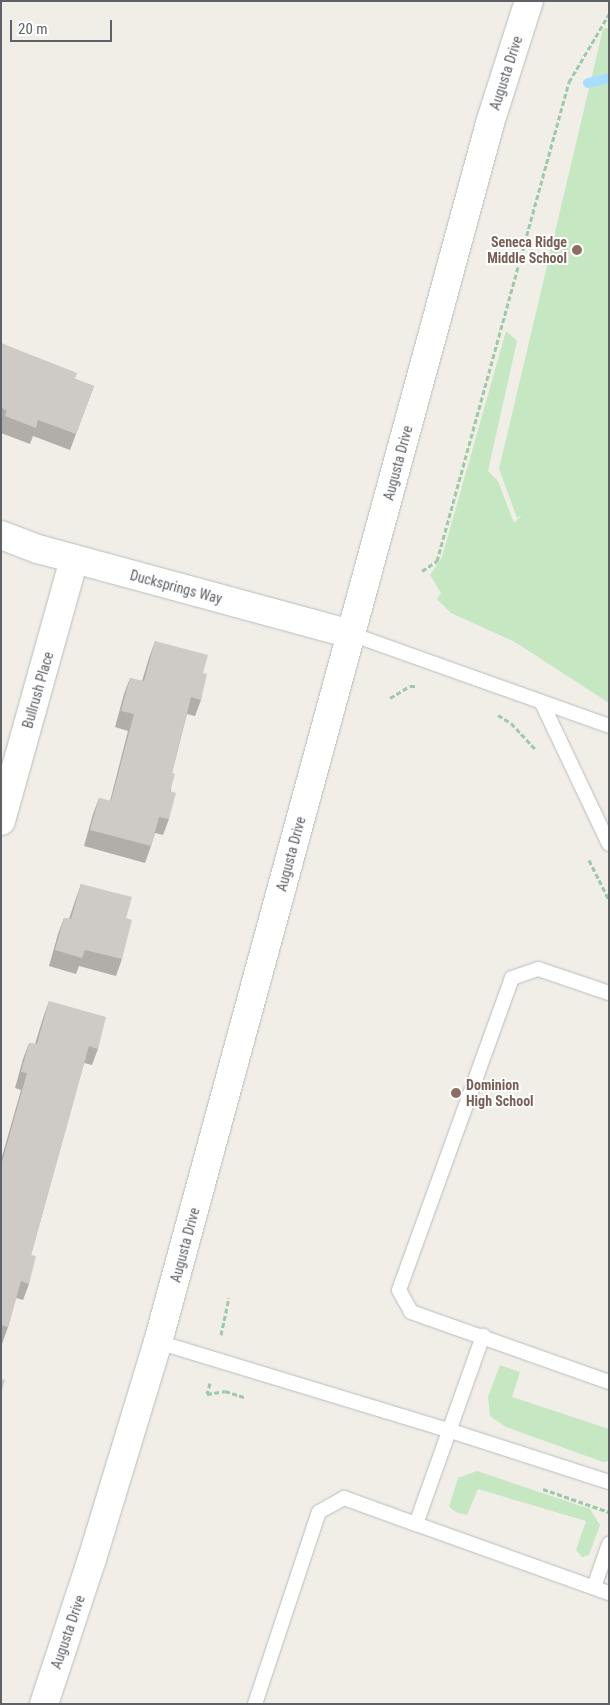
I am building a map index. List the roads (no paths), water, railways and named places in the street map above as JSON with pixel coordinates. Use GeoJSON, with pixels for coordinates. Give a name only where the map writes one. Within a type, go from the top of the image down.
{"type":"FeatureCollection","features":[{"type":"Feature","properties":{"kind":"street","name":"Augusta Drive"},"geometry":{"type":"LineString","coordinates":[[44,1704],[92,1559],[158,1342],[490,123],[529,1]]}},
{"type":"Feature","properties":{"kind":"street","name":"Ducksprings Way"},"geometry":{"type":"LineString","coordinates":[[1,536],[74,559],[351,634]]}},
{"type":"Feature","properties":{"kind":"street","name":"Bullrush Place"},"geometry":{"type":"LineString","coordinates":[[1,821],[74,559]]}},
{"type":"Feature","properties":{"kind":"lane"},"geometry":{"type":"LineString","coordinates":[[351,634],[609,726]]}},
{"type":"Feature","properties":{"kind":"lane"},"geometry":{"type":"LineString","coordinates":[[542,703],[609,844]]}},
{"type":"Feature","properties":{"kind":"lane"},"geometry":{"type":"LineString","coordinates":[[609,994],[538,969],[512,978],[399,1290],[411,1312],[609,1382]]}},
{"type":"Feature","properties":{"kind":"lane"},"geometry":{"type":"LineString","coordinates":[[416,1524],[451,1431],[483,1336]]}},
{"type":"Feature","properties":{"kind":"lane"},"geometry":{"type":"LineString","coordinates":[[158,1342],[451,1431],[609,1482]]}},
{"type":"Feature","properties":{"kind":"lane"},"geometry":{"type":"LineString","coordinates":[[255,1704],[319,1512],[344,1498],[609,1592]]}},
{"type":"Feature","properties":{"kind":"lane"},"geometry":{"type":"LineString","coordinates":[[594,1587],[609,1544]]}},
{"type":"Feature","properties":{"kind":"waterway"},"geometry":{"type":"LineString","coordinates":[[588,83],[609,78]]}},
{"type":"Feature","properties":{"kind":"place","name":"Seneca Ridge Middle School"},"geometry":{"type":"Point","coordinates":[577,250]}},
{"type":"Feature","properties":{"kind":"place","name":"Dominion High School"},"geometry":{"type":"Point","coordinates":[456,1093]}}]}
